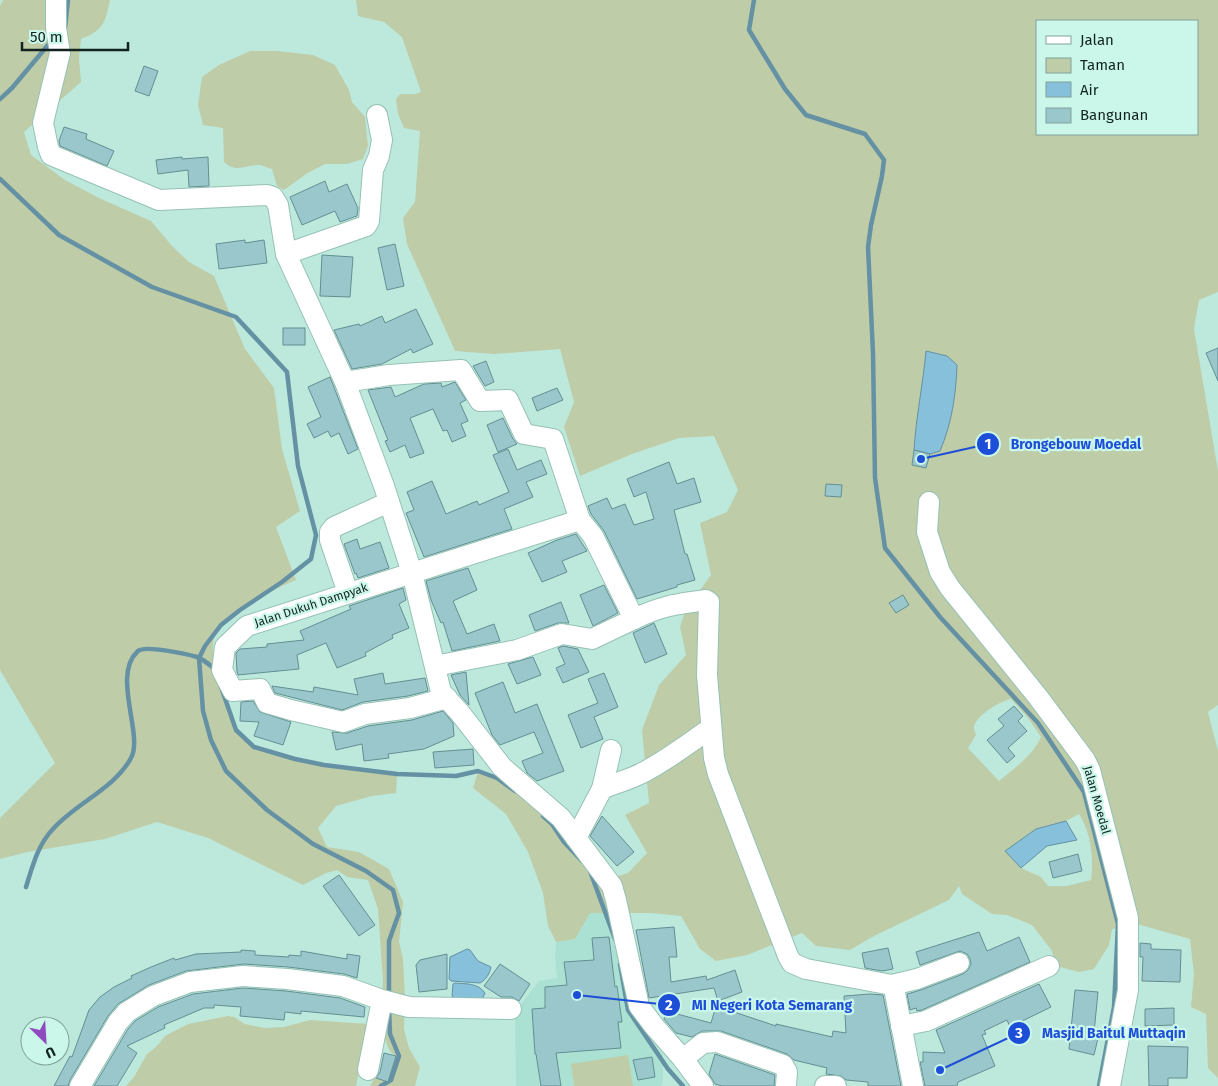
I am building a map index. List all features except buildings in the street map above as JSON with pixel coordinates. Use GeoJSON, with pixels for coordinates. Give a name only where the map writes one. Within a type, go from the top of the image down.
{"type":"FeatureCollection","features":[{"type":"Feature","properties":{"kind":"street"},"geometry":{"type":"LineString","coordinates":[[56,0],[56,28],[60,53],[43,123],[51,155],[159,200],[267,195],[273,197],[278,204],[286,254],[345,382],[389,502],[412,572],[441,692],[502,767],[560,818],[612,886],[639,1006],[703,1086]]}},
{"type":"Feature","properties":{"kind":"street"},"geometry":{"type":"LineString","coordinates":[[286,254],[366,226],[369,221],[373,170],[379,156],[382,140],[377,115]]}},
{"type":"Feature","properties":{"kind":"street"},"geometry":{"type":"LineString","coordinates":[[345,382],[389,375],[461,370],[480,401],[508,400],[524,434],[553,439],[580,520],[593,536],[634,620]]}},
{"type":"Feature","properties":{"kind":"street"},"geometry":{"type":"LineString","coordinates":[[348,593],[330,540],[330,532],[334,527],[389,502]]}},
{"type":"Feature","properties":{"kind":"street","name":"Jalan Moedal"},"geometry":{"type":"LineString","coordinates":[[929,502],[927,532],[940,572],[950,588],[1043,704],[1085,760],[1090,770],[1128,918],[1128,990],[1110,1086]]}},
{"type":"Feature","properties":{"kind":"street","name":"Jalan Dukuh Dampyak"},"geometry":{"type":"LineString","coordinates":[[447,698],[410,708],[365,714],[343,722],[267,703],[260,689],[233,690],[222,670],[225,647],[247,626],[580,520]]}},
{"type":"Feature","properties":{"kind":"street"},"geometry":{"type":"LineString","coordinates":[[434,666],[517,650],[562,634],[592,639],[670,604],[706,600],[709,602],[706,664],[711,728],[718,774],[792,963],[806,969],[892,985],[917,979],[959,963]]}},
{"type":"Feature","properties":{"kind":"street"},"geometry":{"type":"LineString","coordinates":[[602,789],[629,780],[651,769],[711,728]]}},
{"type":"Feature","properties":{"kind":"street"},"geometry":{"type":"LineString","coordinates":[[576,838],[602,789],[610,750]]}},
{"type":"Feature","properties":{"kind":"street"},"geometry":{"type":"LineString","coordinates":[[901,1026],[926,1021],[1049,966]]}},
{"type":"Feature","properties":{"kind":"street"},"geometry":{"type":"LineString","coordinates":[[80,1086],[118,1022],[127,1012],[153,996],[190,982],[243,976],[287,979],[343,986],[409,1008],[511,1009]]}},
{"type":"Feature","properties":{"kind":"street"},"geometry":{"type":"LineString","coordinates":[[892,985],[913,1086]]}},
{"type":"Feature","properties":{"kind":"street"},"geometry":{"type":"LineString","coordinates":[[368,1070],[382,1000]]}},
{"type":"Feature","properties":{"kind":"street"},"geometry":{"type":"LineString","coordinates":[[683,1059],[703,1043],[717,1042],[784,1065],[787,1072],[786,1086]]}},
{"type":"Feature","properties":{"kind":"street"},"geometry":{"type":"LineString","coordinates":[[825,1086],[836,1086]]}},
{"type":"Feature","properties":{"kind":"shaded area"},"geometry":{"type":"Polygon","coordinates":[[[590,913],[606,913],[616,940],[628,1010],[663,1055],[663,1080],[661,1086],[516,1086],[515,1012],[539,981],[557,978],[556,942],[575,939],[590,913]]]}},
{"type":"Feature","properties":{"kind":"green space"},"geometry":{"type":"Polygon","coordinates":[[[3,0],[110,0],[107,15],[102,25],[89,36],[81,39],[79,59],[81,82],[24,132],[31,155],[65,180],[99,198],[151,221],[172,246],[189,262],[214,276],[245,349],[274,388],[282,449],[300,511],[276,527],[296,580],[264,595],[228,619],[215,635],[213,642],[214,660],[227,705],[237,729],[249,744],[261,750],[295,759],[339,767],[397,774],[396,793],[372,796],[336,806],[318,828],[327,847],[359,852],[389,869],[403,902],[399,942],[403,959],[404,1029],[409,1048],[420,1067],[415,1086],[370,1086],[375,1078],[388,1081],[395,1056],[389,1050],[381,1029],[383,981],[378,909],[368,880],[347,877],[337,870],[326,873],[303,885],[208,838],[157,822],[105,839],[28,852],[0,859],[0,818],[55,763],[0,670],[0,6],[3,0]]]}},
{"type":"Feature","properties":{"kind":"green space"},"geometry":{"type":"Polygon","coordinates":[[[356,0],[1218,0],[1218,292],[1199,300],[1194,329],[1218,471],[1218,705],[1208,712],[1218,751],[1218,1078],[1208,1068],[1206,1014],[1191,1007],[1194,974],[1190,939],[1137,924],[1112,929],[1109,945],[1094,969],[1079,972],[1056,966],[1052,951],[1032,925],[1007,915],[992,914],[962,894],[959,886],[949,900],[874,936],[850,950],[816,946],[802,933],[747,955],[716,961],[700,949],[681,916],[651,913],[590,913],[575,939],[556,942],[548,926],[543,893],[528,852],[506,814],[473,788],[478,771],[497,778],[523,796],[540,791],[552,824],[564,842],[590,870],[615,877],[628,873],[647,853],[625,815],[649,803],[642,730],[659,685],[686,655],[680,627],[685,611],[711,575],[700,523],[727,512],[738,490],[714,436],[679,438],[632,454],[580,476],[564,427],[574,402],[560,349],[494,354],[455,351],[407,244],[403,218],[415,202],[420,131],[404,128],[398,114],[396,99],[400,94],[421,92],[402,37],[384,22],[358,16],[356,0]],[[1011,699],[996,705],[979,718],[974,727],[976,735],[968,748],[999,781],[1028,756],[1041,737],[1028,718],[1011,699]],[[1079,814],[1066,821],[1036,829],[1006,851],[1021,868],[1041,877],[1048,886],[1067,886],[1091,880],[1091,846],[1079,814]]]}},
{"type":"Feature","properties":{"kind":"green space"},"geometry":{"type":"Polygon","coordinates":[[[250,51],[277,51],[313,55],[335,65],[349,90],[352,102],[365,117],[368,146],[363,159],[347,164],[325,164],[306,174],[284,190],[277,186],[272,169],[260,165],[237,168],[229,166],[224,162],[223,128],[203,125],[198,105],[202,77],[219,65],[250,51]]]}},
{"type":"Feature","properties":{"kind":"green space"},"geometry":{"type":"Polygon","coordinates":[[[228,1016],[234,1017],[245,1024],[265,1028],[284,1027],[310,1020],[368,1024],[356,1086],[126,1086],[134,1077],[147,1054],[165,1036],[188,1024],[228,1016]]]}},
{"type":"Feature","properties":{"kind":"green space"},"geometry":{"type":"Polygon","coordinates":[[[628,1055],[633,1086],[574,1086],[571,1064],[628,1055]]]}},
{"type":"Feature","properties":{"kind":"water"},"geometry":{"type":"Polygon","coordinates":[[[926,351],[947,356],[957,365],[956,387],[948,430],[940,451],[930,454],[914,450],[926,351]]]}},
{"type":"Feature","properties":{"kind":"water"},"geometry":{"type":"Polygon","coordinates":[[[1066,821],[1077,840],[1047,846],[1021,868],[1005,851],[1036,829],[1066,821]]]}},
{"type":"Feature","properties":{"kind":"water"},"geometry":{"type":"Polygon","coordinates":[[[467,949],[470,950],[478,961],[491,967],[490,972],[480,983],[451,981],[449,979],[450,957],[467,949]]]}},
{"type":"Feature","properties":{"kind":"water"},"geometry":{"type":"Polygon","coordinates":[[[453,984],[479,987],[485,993],[481,1002],[459,1000],[452,996],[453,984]]]}},
{"type":"Feature","properties":{"kind":"waterway"},"geometry":{"type":"LineString","coordinates":[[65,28],[68,0]]}},
{"type":"Feature","properties":{"kind":"waterway"},"geometry":{"type":"LineString","coordinates":[[754,0],[749,30],[785,89],[806,115],[865,134],[884,160],[868,247],[873,353],[875,478],[885,548],[940,617],[1038,723],[1084,792],[1118,924],[1114,1007],[1099,1086]]}},
{"type":"Feature","properties":{"kind":"waterway"},"geometry":{"type":"LineString","coordinates":[[0,99],[12,88],[48,45],[53,42]]}},
{"type":"Feature","properties":{"kind":"waterway"},"geometry":{"type":"LineString","coordinates":[[0,179],[59,235],[152,287],[236,317],[287,372],[298,466],[316,535],[311,559],[221,625],[205,646],[199,658],[203,711],[211,740],[226,771],[267,810],[313,844],[366,871],[393,890],[399,913],[389,941],[389,995]]}},
{"type":"Feature","properties":{"kind":"waterway"},"geometry":{"type":"LineString","coordinates":[[26,887],[36,856],[48,835],[72,811],[115,779],[131,758],[134,748],[134,735],[127,689],[127,675],[130,662],[138,651],[142,649],[157,649],[197,657],[216,670]]}},
{"type":"Feature","properties":{"kind":"waterway"},"geometry":{"type":"LineString","coordinates":[[221,687],[236,730],[254,747],[324,765],[397,774],[456,776],[478,771],[497,778],[515,791]]}},
{"type":"Feature","properties":{"kind":"waterway"},"geometry":{"type":"LineString","coordinates":[[543,816],[552,824],[564,842],[582,861]]}},
{"type":"Feature","properties":{"kind":"waterway"},"geometry":{"type":"LineString","coordinates":[[590,871],[615,939]]}},
{"type":"Feature","properties":{"kind":"waterway"},"geometry":{"type":"LineString","coordinates":[[620,964],[628,1010],[668,1069],[683,1086]]}},
{"type":"Feature","properties":{"kind":"waterway"},"geometry":{"type":"LineString","coordinates":[[381,1086],[391,1080],[399,1056],[390,1034],[389,1008]]}},
{"type":"Feature","properties":{"kind":"place","name":"Brongebouw Moedal"},"geometry":{"type":"Point","coordinates":[921,459]}},
{"type":"Feature","properties":{"kind":"place","name":"MI Negeri Kota Semarang"},"geometry":{"type":"Point","coordinates":[577,995]}},
{"type":"Feature","properties":{"kind":"place","name":"Masjid Baitul Muttaqin"},"geometry":{"type":"Point","coordinates":[940,1070]}}]}
